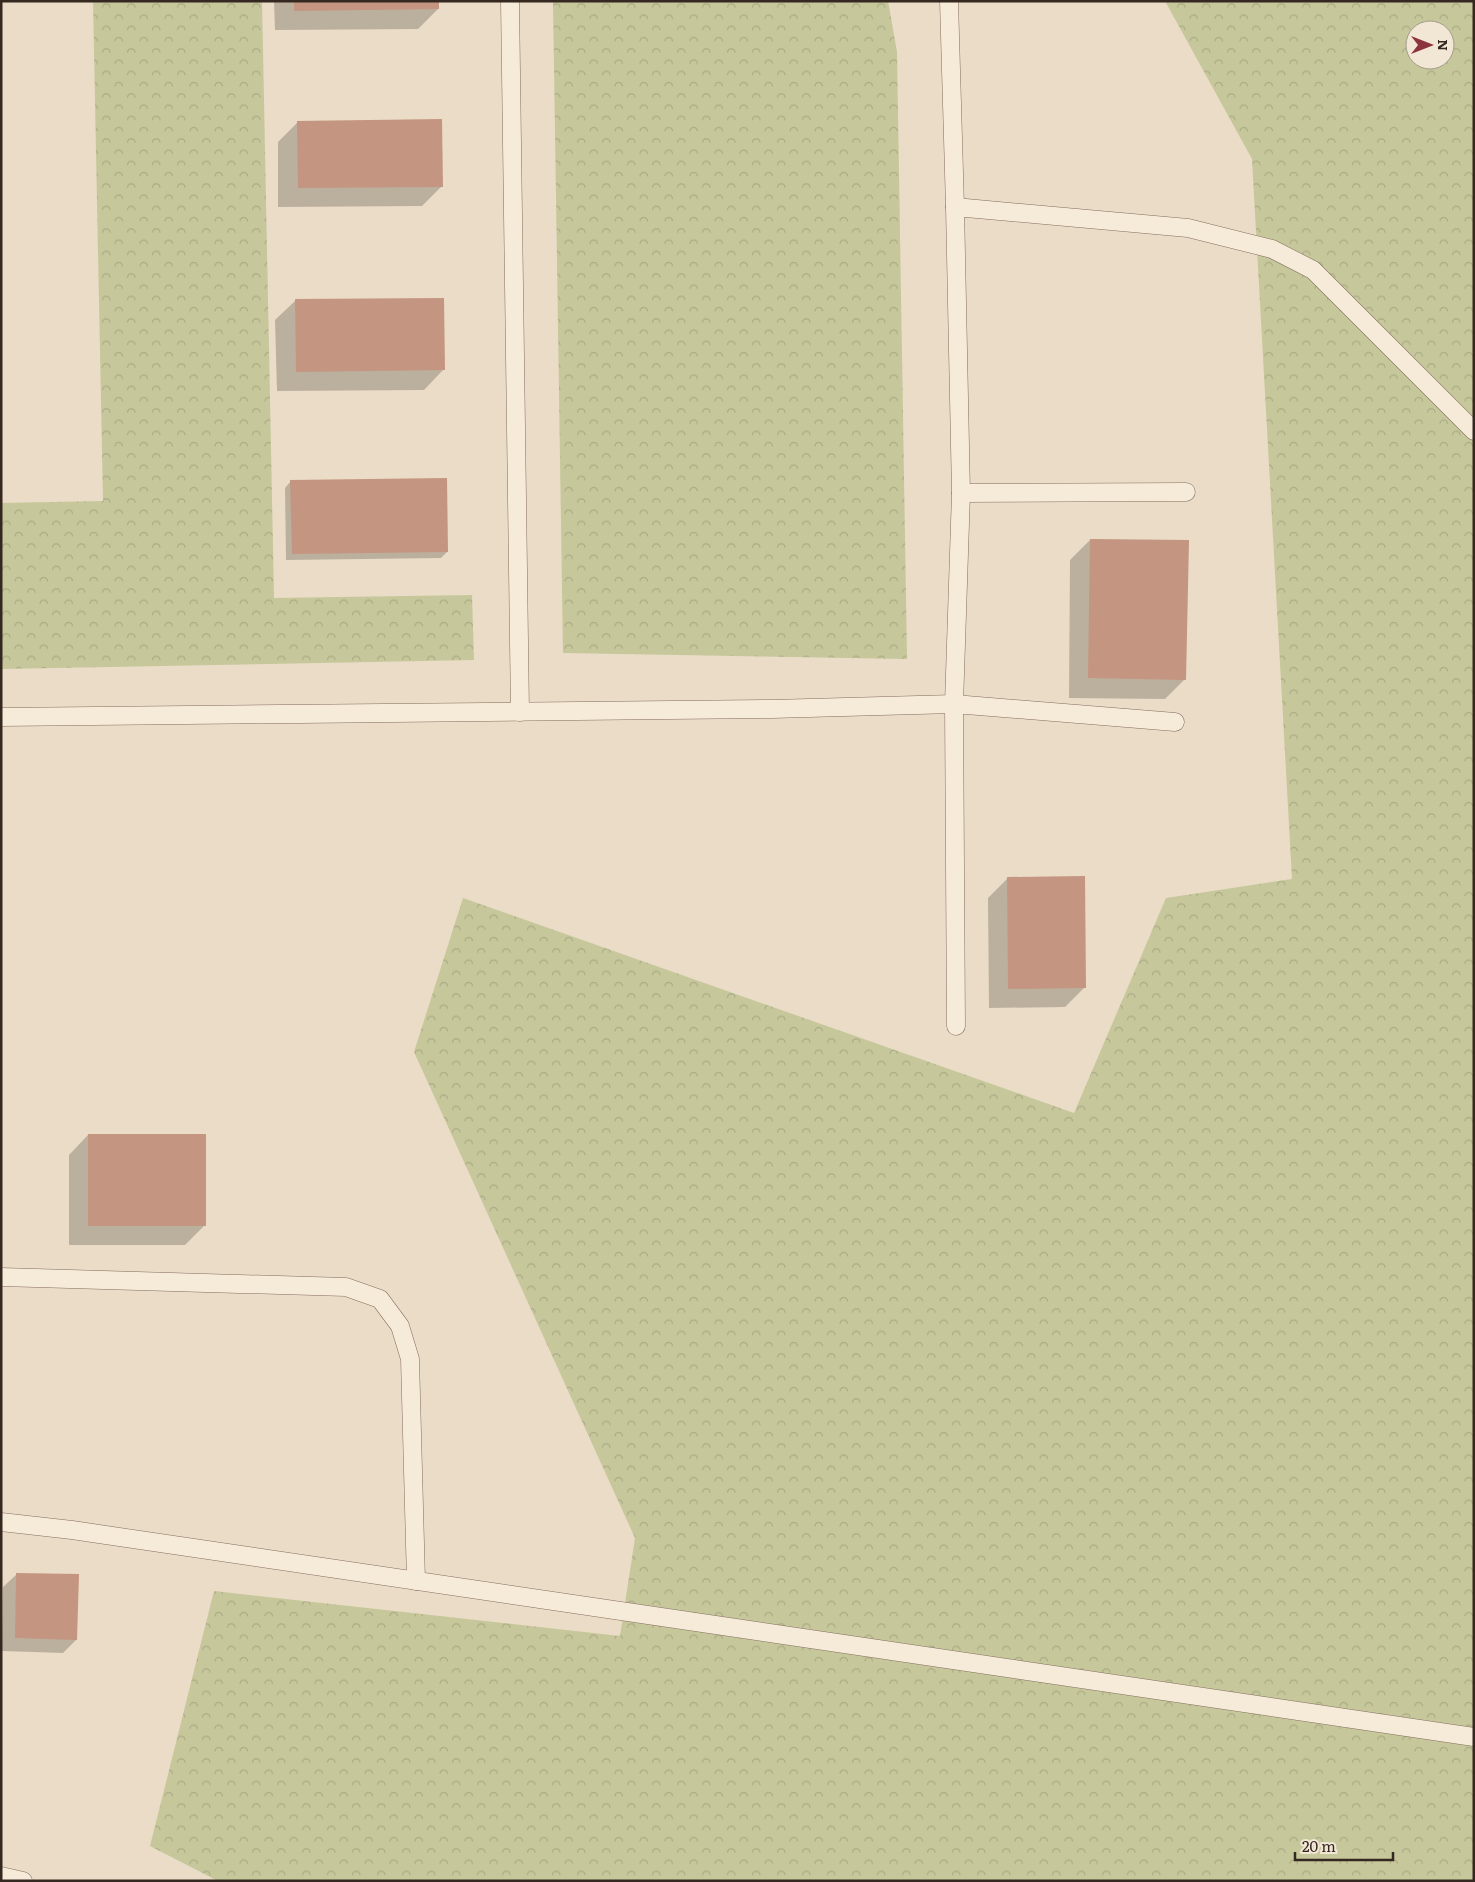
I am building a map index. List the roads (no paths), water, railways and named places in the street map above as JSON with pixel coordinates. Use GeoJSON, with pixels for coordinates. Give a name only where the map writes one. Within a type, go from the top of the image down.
{"type":"FeatureCollection","features":[{"type":"Feature","properties":{"kind":"lane"},"geometry":{"type":"LineString","coordinates":[[510,1],[520,712]]}},
{"type":"Feature","properties":{"kind":"lane"},"geometry":{"type":"LineString","coordinates":[[949,1],[961,493],[954,704],[956,1026]]}},
{"type":"Feature","properties":{"kind":"lane"},"geometry":{"type":"LineString","coordinates":[[955,207],[1188,228],[1272,249],[1313,270],[1474,431]]}},
{"type":"Feature","properties":{"kind":"lane"},"geometry":{"type":"LineString","coordinates":[[961,493],[1186,492]]}},
{"type":"Feature","properties":{"kind":"lane"},"geometry":{"type":"LineString","coordinates":[[1,717],[772,709],[954,704],[1175,722]]}},
{"type":"Feature","properties":{"kind":"lane"},"geometry":{"type":"LineString","coordinates":[[1,1278],[346,1287],[380,1299],[400,1326],[410,1359],[416,1581]]}},
{"type":"Feature","properties":{"kind":"lane"},"geometry":{"type":"LineString","coordinates":[[1,1522],[72,1530],[1474,1737]]}},
{"type":"Feature","properties":{"kind":"lane"},"geometry":{"type":"LineString","coordinates":[[1,1876],[23,1881]]}}]}
